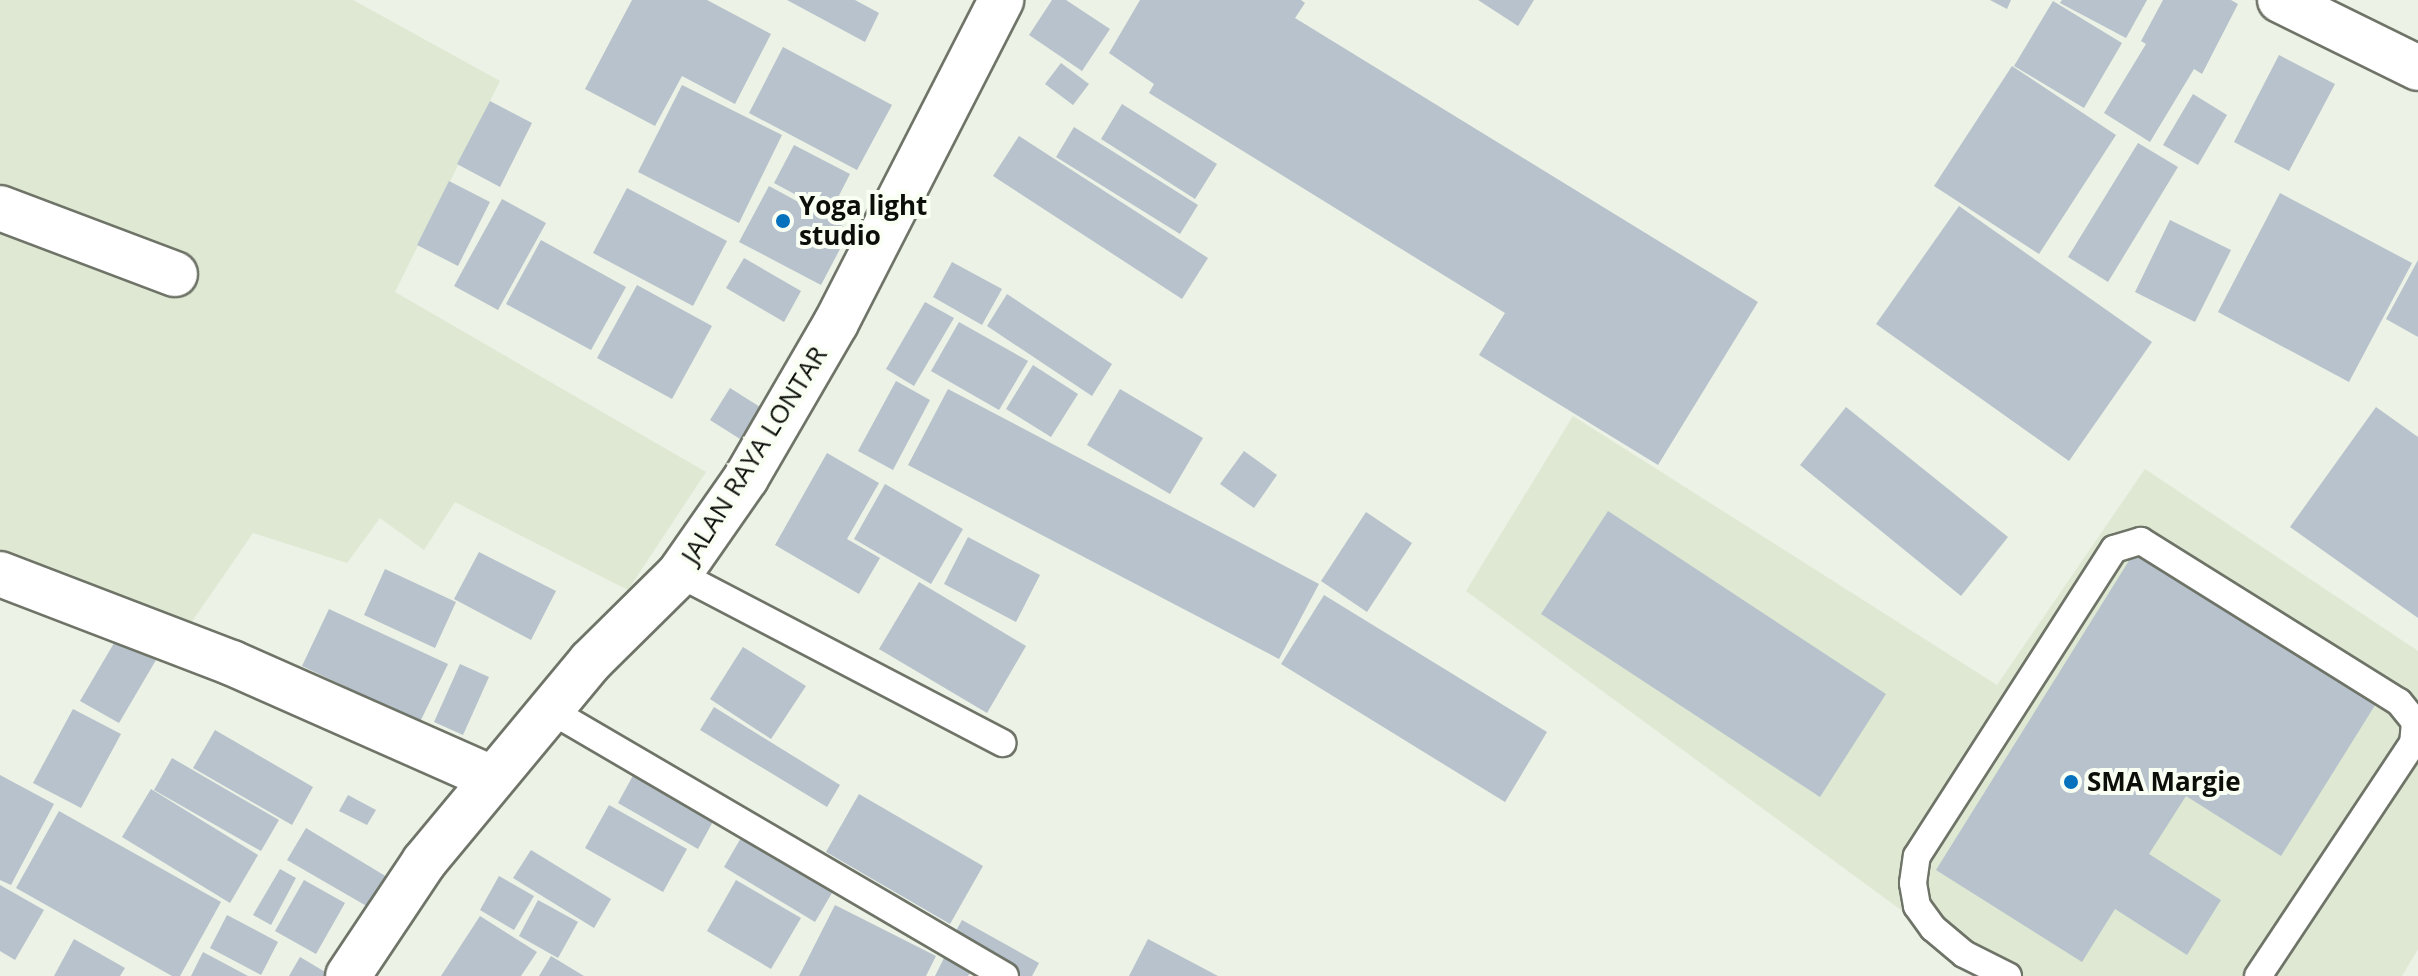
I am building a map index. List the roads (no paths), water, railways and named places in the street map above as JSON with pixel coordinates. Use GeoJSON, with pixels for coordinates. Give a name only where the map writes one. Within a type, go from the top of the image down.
{"type":"FeatureCollection","features":[{"type":"Feature","properties":{"kind":"street","name":"JALAN RAYA LONTAR"},"geometry":{"type":"LineString","coordinates":[[348,976],[424,862],[591,661],[679,574],[746,478],[836,323],[1001,0]]}},
{"type":"Feature","properties":{"kind":"street"},"geometry":{"type":"LineString","coordinates":[[2280,0],[2418,68]]}},
{"type":"Feature","properties":{"kind":"street"},"geometry":{"type":"LineString","coordinates":[[0,208],[175,274]]}},
{"type":"Feature","properties":{"kind":"street"},"geometry":{"type":"LineString","coordinates":[[0,574],[232,663],[492,778]]}},
{"type":"Feature","properties":{"kind":"lane"},"geometry":{"type":"LineString","coordinates":[[2008,976],[1964,954],[1933,928],[1917,906],[1913,883],[1917,856],[2114,549],[2141,541],[2399,702],[2415,722],[2413,743],[2258,976]]}},
{"type":"Feature","properties":{"kind":"lane"},"geometry":{"type":"LineString","coordinates":[[679,574],[1002,743]]}},
{"type":"Feature","properties":{"kind":"lane"},"geometry":{"type":"LineString","coordinates":[[550,710],[1005,976]]}},
{"type":"Feature","properties":{"kind":"place","name":"Yoga light studio"},"geometry":{"type":"Point","coordinates":[783,221]}},
{"type":"Feature","properties":{"kind":"place","name":"SMA Margie"},"geometry":{"type":"Point","coordinates":[2071,782]}}]}
